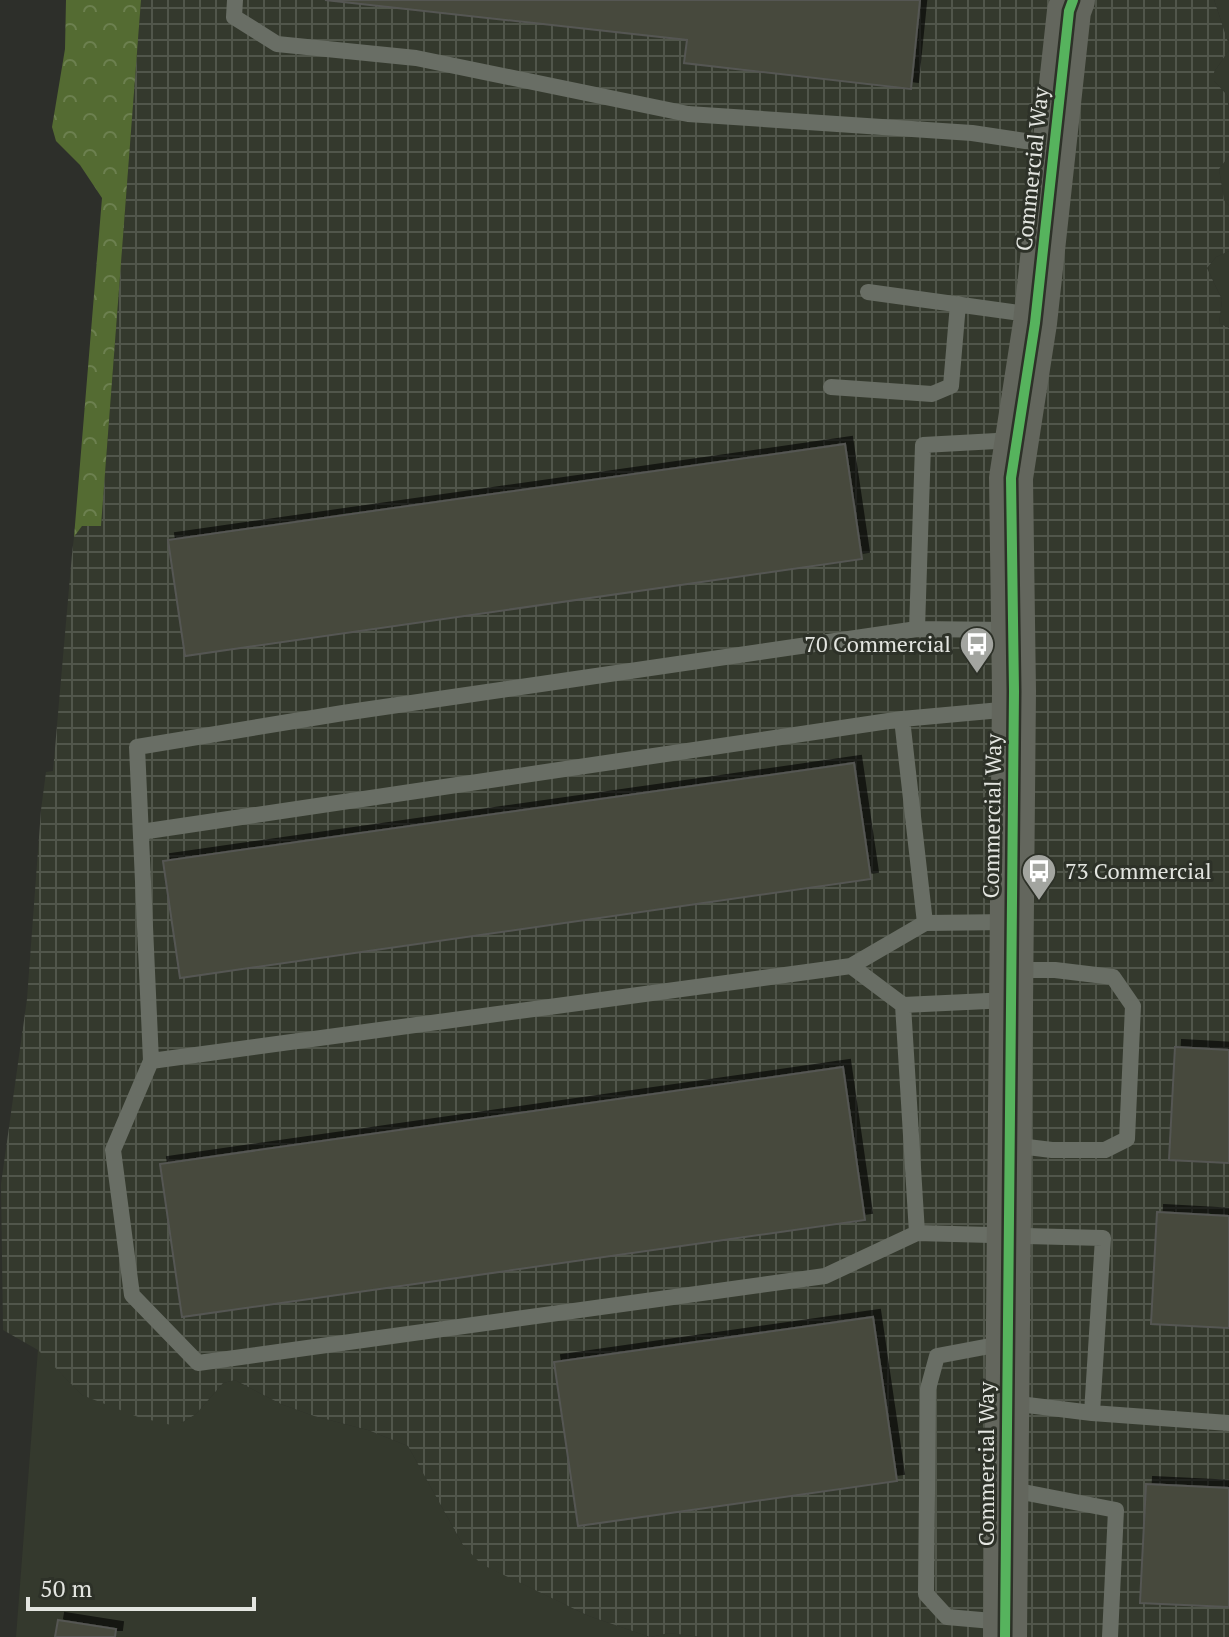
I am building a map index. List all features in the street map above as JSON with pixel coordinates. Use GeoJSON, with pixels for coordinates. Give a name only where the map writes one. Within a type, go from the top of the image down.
{"type":"FeatureCollection","features":[{"type":"Feature","properties":{"kind":"street","name":"Commercial Way"},"geometry":{"type":"LineString","coordinates":[[1005,1630],[1014,709],[1011,478],[1036,315],[1069,11],[1073,0]]}},
{"type":"Feature","properties":{"kind":"lane"},"geometry":{"type":"LineString","coordinates":[[235,0],[234,17],[277,44],[416,58],[688,114],[972,133],[1055,145]]}},
{"type":"Feature","properties":{"kind":"lane"},"geometry":{"type":"LineString","coordinates":[[868,292],[1036,315]]}},
{"type":"Feature","properties":{"kind":"lane"},"geometry":{"type":"LineString","coordinates":[[831,387],[932,394],[951,386],[958,304]]}},
{"type":"Feature","properties":{"kind":"lane"},"geometry":{"type":"LineString","coordinates":[[917,629],[923,445],[1017,440]]}},
{"type":"Feature","properties":{"kind":"lane"},"geometry":{"type":"LineString","coordinates":[[1013,630],[917,629],[137,747],[151,1061],[113,1150],[132,1295],[198,1363],[825,1276],[917,1233],[1103,1238],[1092,1413]]}},
{"type":"Feature","properties":{"kind":"lane"},"geometry":{"type":"LineString","coordinates":[[141,832],[902,719],[1014,709]]}},
{"type":"Feature","properties":{"kind":"lane"},"geometry":{"type":"LineString","coordinates":[[902,719],[925,923]]}},
{"type":"Feature","properties":{"kind":"lane"},"geometry":{"type":"LineString","coordinates":[[151,1061],[851,966],[925,923],[1011,922]]}},
{"type":"Feature","properties":{"kind":"lane"},"geometry":{"type":"LineString","coordinates":[[851,966],[903,1005],[1010,985],[1055,970],[1113,977],[1133,1006],[1127,1139],[1105,1150],[1052,1150],[1009,1145]]}},
{"type":"Feature","properties":{"kind":"lane"},"geometry":{"type":"LineString","coordinates":[[903,1005],[917,1233]]}},
{"type":"Feature","properties":{"kind":"lane"},"geometry":{"type":"LineString","coordinates":[[1005,1630],[947,1617],[926,1594],[928,1389],[937,1356],[1007,1342]]}},
{"type":"Feature","properties":{"kind":"lane"},"geometry":{"type":"LineString","coordinates":[[1007,1402],[1092,1413],[1229,1423]]}},
{"type":"Feature","properties":{"kind":"lane"},"geometry":{"type":"LineString","coordinates":[[1006,1489],[1116,1510],[1110,1637]]}},
{"type":"Feature","properties":{"kind":"shaded area"},"geometry":{"type":"Polygon","coordinates":[[[141,0],[1214,0],[1229,45],[1229,50],[1214,72],[1214,81],[1227,95],[1229,111],[1229,156],[1219,169],[1224,200],[1229,206],[1229,251],[1216,257],[1207,268],[1222,300],[1219,323],[1229,328],[1229,1637],[702,1637],[669,1633],[650,1637],[589,1616],[481,1564],[463,1545],[408,1446],[368,1430],[281,1404],[235,1380],[223,1383],[196,1414],[181,1423],[171,1425],[138,1417],[82,1395],[38,1350],[3,1330],[1,1184],[27,999],[41,810],[46,772],[53,771],[74,537],[82,526],[101,526],[141,0]]]}},
{"type":"Feature","properties":{"kind":"shaded area"},"geometry":{"type":"Polygon","coordinates":[[[1214,0],[1229,0],[1229,45],[1214,0]]]}},
{"type":"Feature","properties":{"kind":"shaded area"},"geometry":{"type":"Polygon","coordinates":[[[1229,50],[1229,111],[1227,95],[1214,81],[1214,72],[1229,50]]]}},
{"type":"Feature","properties":{"kind":"shaded area"},"geometry":{"type":"Polygon","coordinates":[[[1229,156],[1229,206],[1224,200],[1219,169],[1229,156]]]}},
{"type":"Feature","properties":{"kind":"shaded area"},"geometry":{"type":"Polygon","coordinates":[[[1229,251],[1229,328],[1219,323],[1222,300],[1207,268],[1216,257],[1229,251]]]}},
{"type":"Feature","properties":{"kind":"shaded area"},"geometry":{"type":"Polygon","coordinates":[[[38,1349],[82,1395],[181,1423],[196,1414],[223,1383],[235,1380],[281,1404],[368,1430],[408,1446],[463,1545],[482,1564],[589,1616],[650,1637],[16,1637],[38,1349]]]}},
{"type":"Feature","properties":{"kind":"shaded area"},"geometry":{"type":"Polygon","coordinates":[[[669,1633],[702,1637],[650,1637],[669,1633]]]}},
{"type":"Feature","properties":{"kind":"green space"},"geometry":{"type":"Polygon","coordinates":[[[66,0],[141,0],[101,526],[82,526],[74,537],[102,198],[80,165],[56,141],[52,127],[65,49],[66,0]]]}},
{"type":"Feature","properties":{"kind":"building"},"geometry":{"type":"Polygon","coordinates":[[[325,0],[920,0],[911,89],[684,63],[687,40],[325,0]]]}},
{"type":"Feature","properties":{"kind":"building"},"geometry":{"type":"Polygon","coordinates":[[[845,444],[862,559],[185,656],[168,540],[845,444]]]}},
{"type":"Feature","properties":{"kind":"building"},"geometry":{"type":"Polygon","coordinates":[[[854,763],[871,879],[180,978],[163,861],[854,763]]]}},
{"type":"Feature","properties":{"kind":"building"},"geometry":{"type":"Polygon","coordinates":[[[1175,1047],[1229,1050],[1229,1163],[1169,1160],[1175,1047]]]}},
{"type":"Feature","properties":{"kind":"building"},"geometry":{"type":"Polygon","coordinates":[[[843,1067],[865,1220],[182,1317],[160,1164],[843,1067]]]}},
{"type":"Feature","properties":{"kind":"building"},"geometry":{"type":"Polygon","coordinates":[[[1157,1212],[1229,1216],[1229,1328],[1151,1324],[1157,1212]]]}},
{"type":"Feature","properties":{"kind":"building"},"geometry":{"type":"Polygon","coordinates":[[[873,1317],[897,1481],[578,1526],[554,1362],[873,1317]]]}},
{"type":"Feature","properties":{"kind":"building"},"geometry":{"type":"Polygon","coordinates":[[[1146,1484],[1229,1488],[1229,1607],[1140,1603],[1146,1484]]]}},
{"type":"Feature","properties":{"kind":"building"},"geometry":{"type":"Polygon","coordinates":[[[58,1620],[116,1629],[115,1637],[55,1637],[58,1620]]]}},
{"type":"Feature","properties":{"kind":"cycle path"},"geometry":{"type":"LineString","coordinates":[[1005,1637],[1014,691],[1011,478],[1035,323],[1069,11],[1073,0]]}},
{"type":"Feature","properties":{"kind":"place","name":"70 Commercial"},"geometry":{"type":"Point","coordinates":[977,675]}},
{"type":"Feature","properties":{"kind":"place","name":"73 Commercial"},"geometry":{"type":"Point","coordinates":[1039,902]}}]}
